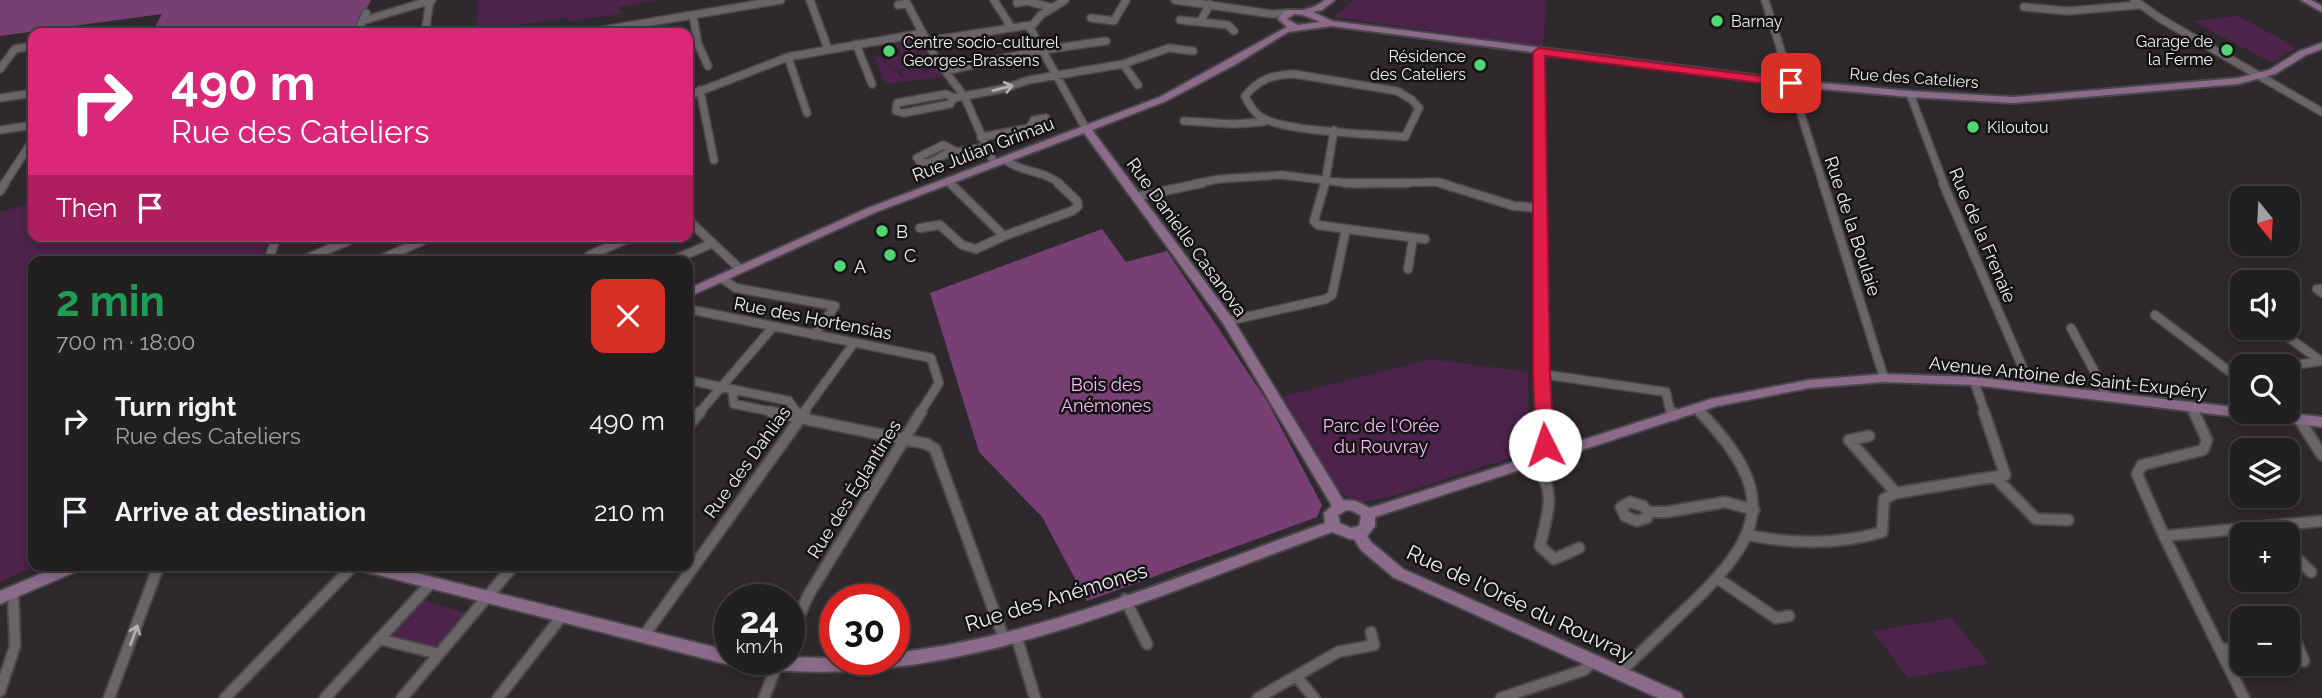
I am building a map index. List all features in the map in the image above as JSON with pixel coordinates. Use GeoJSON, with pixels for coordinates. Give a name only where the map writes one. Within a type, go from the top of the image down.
{"type":"FeatureCollection","features":[{"type":"Feature","properties":{"kind":"street"},"geometry":{"type":"LineString","coordinates":[[362,21],[431,0],[426,28]]}},
{"type":"Feature","properties":{"kind":"street"},"geometry":{"type":"LineString","coordinates":[[617,28],[781,0]]}},
{"type":"Feature","properties":{"kind":"street"},"geometry":{"type":"LineString","coordinates":[[810,0],[828,49]]}},
{"type":"Feature","properties":{"kind":"street"},"geometry":{"type":"LineString","coordinates":[[993,0],[1011,27]]}},
{"type":"Feature","properties":{"kind":"street"},"geometry":{"type":"LineString","coordinates":[[927,41],[1031,25],[1065,0]]}},
{"type":"Feature","properties":{"kind":"street"},"geometry":{"type":"LineString","coordinates":[[1091,18],[1114,21],[1126,0]]}},
{"type":"Feature","properties":{"kind":"street"},"geometry":{"type":"LineString","coordinates":[[1175,0],[1272,14],[1286,22],[1305,12],[1317,17],[1331,0]]}},
{"type":"Feature","properties":{"kind":"street","name":"Rue de la Boulaie"},"geometry":{"type":"LineString","coordinates":[[1765,0],[1884,378]]}},
{"type":"Feature","properties":{"kind":"street"},"geometry":{"type":"LineString","coordinates":[[2305,0],[2322,9]]}},
{"type":"Feature","properties":{"kind":"street"},"geometry":{"type":"LineString","coordinates":[[1017,3],[1027,1],[1053,8]]}},
{"type":"Feature","properties":{"kind":"street"},"geometry":{"type":"LineString","coordinates":[[898,5],[907,3],[945,71],[964,96],[986,148],[999,161],[1017,169],[1051,176],[1077,201],[1078,206],[1072,211],[969,250],[962,248],[940,225],[920,228]]}},
{"type":"Feature","properties":{"kind":"street"},"geometry":{"type":"LineString","coordinates":[[2024,7],[2068,11],[2137,3],[2258,77],[2322,112]]}},
{"type":"Feature","properties":{"kind":"street"},"geometry":{"type":"LineString","coordinates":[[1200,22],[1210,4]]}},
{"type":"Feature","properties":{"kind":"street"},"geometry":{"type":"LineString","coordinates":[[359,28],[366,13]]}},
{"type":"Feature","properties":{"kind":"street"},"geometry":{"type":"LineString","coordinates":[[693,15],[698,44],[708,66]]}},
{"type":"Feature","properties":{"kind":"street","name":"Rue des Cateliers"},"geometry":{"type":"LineString","coordinates":[[1298,28],[1317,17],[1331,23],[1539,52],[1791,83],[2013,100],[2258,77],[2322,46]]}},
{"type":"Feature","properties":{"kind":"street"},"geometry":{"type":"LineString","coordinates":[[1180,20],[1228,25],[1234,31]]}},
{"type":"Feature","properties":{"kind":"street","name":"Rue Julian Grimau"},"geometry":{"type":"LineString","coordinates":[[693,291],[844,222],[1170,96],[1286,22],[1298,28]]}},
{"type":"Feature","properties":{"kind":"street","name":"Rue Danielle Casanova"},"geometry":{"type":"LineString","coordinates":[[1031,25],[1086,129],[1228,321],[1339,506]]}},
{"type":"Feature","properties":{"kind":"street"},"geometry":{"type":"LineString","coordinates":[[693,94],[789,57],[923,33]]}},
{"type":"Feature","properties":{"kind":"street"},"geometry":{"type":"LineString","coordinates":[[945,71],[1042,50],[1106,41]]}},
{"type":"Feature","properties":{"kind":"street"},"geometry":{"type":"LineString","coordinates":[[856,44],[872,84]]}},
{"type":"Feature","properties":{"kind":"street"},"geometry":{"type":"LineString","coordinates":[[0,69],[15,49],[28,47]]}},
{"type":"Feature","properties":{"kind":"street"},"geometry":{"type":"LineString","coordinates":[[954,98],[950,104],[904,113],[897,111],[895,107],[897,103],[946,94],[954,98],[1123,64],[1169,48],[1193,51]]}},
{"type":"Feature","properties":{"kind":"street"},"geometry":{"type":"LineString","coordinates":[[1539,52],[1541,374],[1545,445],[1553,455]]}},
{"type":"Feature","properties":{"kind":"street"},"geometry":{"type":"LineString","coordinates":[[789,57],[807,113]]}},
{"type":"Feature","properties":{"kind":"street"},"geometry":{"type":"LineString","coordinates":[[1123,64],[1138,85]]}},
{"type":"Feature","properties":{"kind":"street"},"geometry":{"type":"LineString","coordinates":[[1184,121],[1233,124],[1263,122],[1405,138],[1419,108],[1405,94],[1392,89],[1353,86],[1306,75],[1286,74],[1258,82],[1249,88],[1245,96],[1253,113],[1263,122]]}},
{"type":"Feature","properties":{"kind":"street"},"geometry":{"type":"LineString","coordinates":[[700,90],[714,160]]}},
{"type":"Feature","properties":{"kind":"street"},"geometry":{"type":"LineString","coordinates":[[0,98],[28,94]]}},
{"type":"Feature","properties":{"kind":"street","name":"Rue de la Frenaie"},"geometry":{"type":"LineString","coordinates":[[1910,94],[1946,191],[2031,387]]}},
{"type":"Feature","properties":{"kind":"street"},"geometry":{"type":"LineString","coordinates":[[981,137],[1029,128],[1034,120],[1046,118]]}},
{"type":"Feature","properties":{"kind":"street"},"geometry":{"type":"LineString","coordinates":[[0,130],[28,126]]}},
{"type":"Feature","properties":{"kind":"street"},"geometry":{"type":"LineString","coordinates":[[1334,130],[1326,179],[1314,221],[1318,225],[1424,239]]}},
{"type":"Feature","properties":{"kind":"street"},"geometry":{"type":"LineString","coordinates":[[0,191],[28,148]]}},
{"type":"Feature","properties":{"kind":"street"},"geometry":{"type":"LineString","coordinates":[[953,150],[957,152],[986,148]]}},
{"type":"Feature","properties":{"kind":"street"},"geometry":{"type":"LineString","coordinates":[[1136,197],[1219,179],[1282,176],[1375,184],[1438,182],[1514,206],[1542,208]]}},
{"type":"Feature","properties":{"kind":"street"},"geometry":{"type":"LineString","coordinates":[[948,181],[1004,236]]}},
{"type":"Feature","properties":{"kind":"street"},"geometry":{"type":"LineString","coordinates":[[693,225],[740,270]]}},
{"type":"Feature","properties":{"kind":"street"},"geometry":{"type":"LineString","coordinates":[[1228,321],[1326,299],[1332,295],[1346,229]]}},
{"type":"Feature","properties":{"kind":"street"},"geometry":{"type":"LineString","coordinates":[[1408,270],[1413,238]]}},
{"type":"Feature","properties":{"kind":"street"},"geometry":{"type":"LineString","coordinates":[[313,256],[345,242]]}},
{"type":"Feature","properties":{"kind":"street"},"geometry":{"type":"LineString","coordinates":[[388,256],[420,242]]}},
{"type":"Feature","properties":{"kind":"street"},"geometry":{"type":"LineString","coordinates":[[589,256],[620,242]]}},
{"type":"Feature","properties":{"kind":"street"},"geometry":{"type":"LineString","coordinates":[[683,256],[713,243]]}},
{"type":"Feature","properties":{"kind":"street"},"geometry":{"type":"LineString","coordinates":[[721,278],[736,288],[835,306],[814,335]]}},
{"type":"Feature","properties":{"kind":"street","name":"Rue des Hortensias"},"geometry":{"type":"LineString","coordinates":[[693,310],[931,358]]}},
{"type":"Feature","properties":{"kind":"street"},"geometry":{"type":"LineString","coordinates":[[2155,315],[2230,370]]}},
{"type":"Feature","properties":{"kind":"street"},"geometry":{"type":"LineString","coordinates":[[693,421],[727,389],[773,327]]}},
{"type":"Feature","properties":{"kind":"street"},"geometry":{"type":"LineString","coordinates":[[2071,327],[2107,395]]}},
{"type":"Feature","properties":{"kind":"street"},"geometry":{"type":"LineString","coordinates":[[2292,340],[2321,361]]}},
{"type":"Feature","properties":{"kind":"street","name":"Rue des Dahlias"},"geometry":{"type":"LineString","coordinates":[[693,567],[854,343]]}},
{"type":"Feature","properties":{"kind":"street","name":"Rue des Églantines"},"geometry":{"type":"LineString","coordinates":[[805,603],[939,383],[931,358]]}},
{"type":"Feature","properties":{"kind":"street"},"geometry":{"type":"LineString","coordinates":[[2300,364],[2321,361]]}},
{"type":"Feature","properties":{"kind":"street"},"geometry":{"type":"LineString","coordinates":[[1541,374],[1666,392],[1670,410],[1675,415]]}},
{"type":"Feature","properties":{"kind":"street","name":"Avenue Antoine de Saint-Exupéry"},"geometry":{"type":"LineString","coordinates":[[1368,514],[1697,408],[1770,389],[1884,378],[1974,381],[2230,410]]}},
{"type":"Feature","properties":{"kind":"street"},"geometry":{"type":"LineString","coordinates":[[693,381],[789,401],[800,418]]}},
{"type":"Feature","properties":{"kind":"street"},"geometry":{"type":"LineString","coordinates":[[1748,535],[1773,541],[1866,538],[1882,532],[1885,525],[1881,509],[1884,499],[1896,493],[2005,475],[1974,381]]}},
{"type":"Feature","properties":{"kind":"street"},"geometry":{"type":"LineString","coordinates":[[727,389],[734,404],[927,444],[935,449],[1035,698]]}},
{"type":"Feature","properties":{"kind":"street"},"geometry":{"type":"LineString","coordinates":[[2191,406],[2207,440],[2203,450],[2142,465],[2137,474],[2164,536],[2244,698]]}},
{"type":"Feature","properties":{"kind":"street"},"geometry":{"type":"LineString","coordinates":[[1620,672],[1717,578],[1740,553],[1748,535],[1754,510],[1750,483],[1743,467],[1697,408]]}},
{"type":"Feature","properties":{"kind":"street","name":"Avenue Antoine de Saint-Exupéry"},"geometry":{"type":"LineString","coordinates":[[2300,419],[2322,422]]}},
{"type":"Feature","properties":{"kind":"street"},"geometry":{"type":"LineString","coordinates":[[2300,421],[2322,455]]}},
{"type":"Feature","properties":{"kind":"street"},"geometry":{"type":"LineString","coordinates":[[1869,436],[1849,440],[1896,493]]}},
{"type":"Feature","properties":{"kind":"street"},"geometry":{"type":"LineString","coordinates":[[1535,461],[1546,480],[1552,505],[1540,546],[1555,559],[1579,548]]}},
{"type":"Feature","properties":{"kind":"street"},"geometry":{"type":"LineString","coordinates":[[1995,477],[2036,519],[2068,520]]}},
{"type":"Feature","properties":{"kind":"street"},"geometry":{"type":"LineString","coordinates":[[1648,512],[1667,512],[1725,502],[1754,510]]}},
{"type":"Feature","properties":{"kind":"street"},"geometry":{"type":"LineString","coordinates":[[1339,506],[1356,506],[1368,514],[1368,526],[1358,533],[1343,533],[1333,526],[1331,513],[1339,506]]}},
{"type":"Feature","properties":{"kind":"street"},"geometry":{"type":"LineString","coordinates":[[2300,525],[2322,521]]}},
{"type":"Feature","properties":{"kind":"street","name":"Rue des Anémones"},"geometry":{"type":"LineString","coordinates":[[805,664],[881,662],[1010,637],[1333,526]]}},
{"type":"Feature","properties":{"kind":"street"},"geometry":{"type":"LineString","coordinates":[[2164,536],[2230,532]]}},
{"type":"Feature","properties":{"kind":"street","name":"Rue de l'Orée du Rouvray"},"geometry":{"type":"LineString","coordinates":[[1358,533],[1384,563],[1398,573],[1675,698]]}},
{"type":"Feature","properties":{"kind":"street"},"geometry":{"type":"LineString","coordinates":[[2300,561],[2311,572]]}},
{"type":"Feature","properties":{"kind":"street"},"geometry":{"type":"LineString","coordinates":[[0,691],[15,646],[7,595],[63,571]]}},
{"type":"Feature","properties":{"kind":"street"},"geometry":{"type":"LineString","coordinates":[[108,698],[157,571]]}},
{"type":"Feature","properties":{"kind":"street"},"geometry":{"type":"LineString","coordinates":[[225,698],[351,571]]}},
{"type":"Feature","properties":{"kind":"street"},"geometry":{"type":"LineString","coordinates":[[382,571],[714,654]]}},
{"type":"Feature","properties":{"kind":"street"},"geometry":{"type":"LineString","coordinates":[[401,698],[509,571]]}},
{"type":"Feature","properties":{"kind":"street","name":"Rue des Dahlias"},"geometry":{"type":"LineString","coordinates":[[643,637],[690,571]]}},
{"type":"Feature","properties":{"kind":"street"},"geometry":{"type":"LineString","coordinates":[[1717,578],[1776,618],[1789,615]]}},
{"type":"Feature","properties":{"kind":"street"},"geometry":{"type":"LineString","coordinates":[[325,698],[431,583]]}},
{"type":"Feature","properties":{"kind":"street"},"geometry":{"type":"LineString","coordinates":[[1125,599],[1147,644]]}},
{"type":"Feature","properties":{"kind":"street"},"geometry":{"type":"LineString","coordinates":[[498,698],[562,616]]}},
{"type":"Feature","properties":{"kind":"street"},"geometry":{"type":"LineString","coordinates":[[1258,698],[1338,652],[1374,645],[1371,632]]}},
{"type":"Feature","properties":{"kind":"street"},"geometry":{"type":"LineString","coordinates":[[379,639],[439,654]]}},
{"type":"Feature","properties":{"kind":"street"},"geometry":{"type":"LineString","coordinates":[[2219,648],[2230,650]]}},
{"type":"Feature","properties":{"kind":"street"},"geometry":{"type":"LineString","coordinates":[[1501,698],[1584,670],[1593,662]]}},
{"type":"Feature","properties":{"kind":"street"},"geometry":{"type":"LineString","coordinates":[[764,698],[773,675]]}},
{"type":"Feature","properties":{"kind":"street"},"geometry":{"type":"LineString","coordinates":[[1296,677],[1314,698]]}},
{"type":"Feature","properties":{"kind":"green space"},"geometry":{"type":"Polygon","coordinates":[[[0,0],[371,0],[357,28],[155,28],[162,14],[59,28],[28,28],[28,32],[0,36],[0,0]]]}},
{"type":"Feature","properties":{"kind":"green space"},"geometry":{"type":"Polygon","coordinates":[[[478,0],[658,0],[619,7],[621,14],[569,22],[566,18],[497,28],[476,28],[478,0]]]}},
{"type":"Feature","properties":{"kind":"green space"},"geometry":{"type":"Polygon","coordinates":[[[1354,0],[1547,0],[1543,47],[1333,17],[1354,0]]]}},
{"type":"Feature","properties":{"kind":"green space"},"geometry":{"type":"Polygon","coordinates":[[[2239,16],[2297,48],[2272,63],[2193,21],[2239,16]]]}},
{"type":"Feature","properties":{"kind":"green space"},"geometry":{"type":"Polygon","coordinates":[[[911,38],[914,42],[906,44],[916,67],[898,70],[887,64],[885,58],[900,55],[904,59],[895,42],[876,45],[876,50],[874,45],[911,38]]]}},
{"type":"Feature","properties":{"kind":"green space"},"geometry":{"type":"Polygon","coordinates":[[[914,44],[916,48],[923,46],[942,77],[885,84],[875,57],[883,58],[885,64],[898,71],[901,77],[904,77],[901,71],[921,67],[925,74],[927,73],[926,68],[918,66],[914,58],[919,56],[918,53],[912,53],[909,46],[914,44]]]}},
{"type":"Feature","properties":{"kind":"green space"},"geometry":{"type":"Polygon","coordinates":[[[28,204],[28,242],[267,242],[262,256],[28,256],[28,569],[0,582],[0,212],[28,204]]]}},
{"type":"Feature","properties":{"kind":"green space","name":"Bois des Anémones"},"geometry":{"type":"Polygon","coordinates":[[[1102,229],[1126,262],[1167,251],[1267,401],[1322,505],[1317,517],[1087,601],[1042,517],[979,452],[930,293],[1102,229]]]}},
{"type":"Feature","properties":{"kind":"green space","name":"Parc de l'Orée du Rouvray"},"geometry":{"type":"Polygon","coordinates":[[[1431,359],[1528,372],[1529,448],[1526,453],[1390,497],[1363,502],[1349,498],[1338,489],[1281,397],[1431,359]]]}},
{"type":"Feature","properties":{"kind":"green space"},"geometry":{"type":"Polygon","coordinates":[[[421,600],[466,613],[436,647],[389,636],[421,600]]]}},
{"type":"Feature","properties":{"kind":"green space"},"geometry":{"type":"Polygon","coordinates":[[[1952,618],[1989,664],[1908,678],[1873,631],[1952,618]]]}},
{"type":"Feature","properties":{"kind":"place","name":"Barnay"},"geometry":{"type":"Point","coordinates":[1717,21]}},
{"type":"Feature","properties":{"kind":"place","name":"Garage de la Ferme"},"geometry":{"type":"Point","coordinates":[2227,50]}},
{"type":"Feature","properties":{"kind":"place","name":"Centre socio-culturel Georges-Brassens"},"geometry":{"type":"Point","coordinates":[889,51]}},
{"type":"Feature","properties":{"kind":"place","name":"Résidence des Cateliers"},"geometry":{"type":"Point","coordinates":[1480,65]}},
{"type":"Feature","properties":{"kind":"place","name":"Kiloutou"},"geometry":{"type":"Point","coordinates":[1973,127]}},
{"type":"Feature","properties":{"kind":"place","name":"B"},"geometry":{"type":"Point","coordinates":[882,231]}},
{"type":"Feature","properties":{"kind":"place","name":"C"},"geometry":{"type":"Point","coordinates":[890,255]}},
{"type":"Feature","properties":{"kind":"place","name":"A"},"geometry":{"type":"Point","coordinates":[840,266]}},
{"type":"Feature","properties":{"kind":"route"},"geometry":{"type":"LineString","coordinates":[[1545,445],[1541,374],[1539,52],[1791,83]]}}]}
